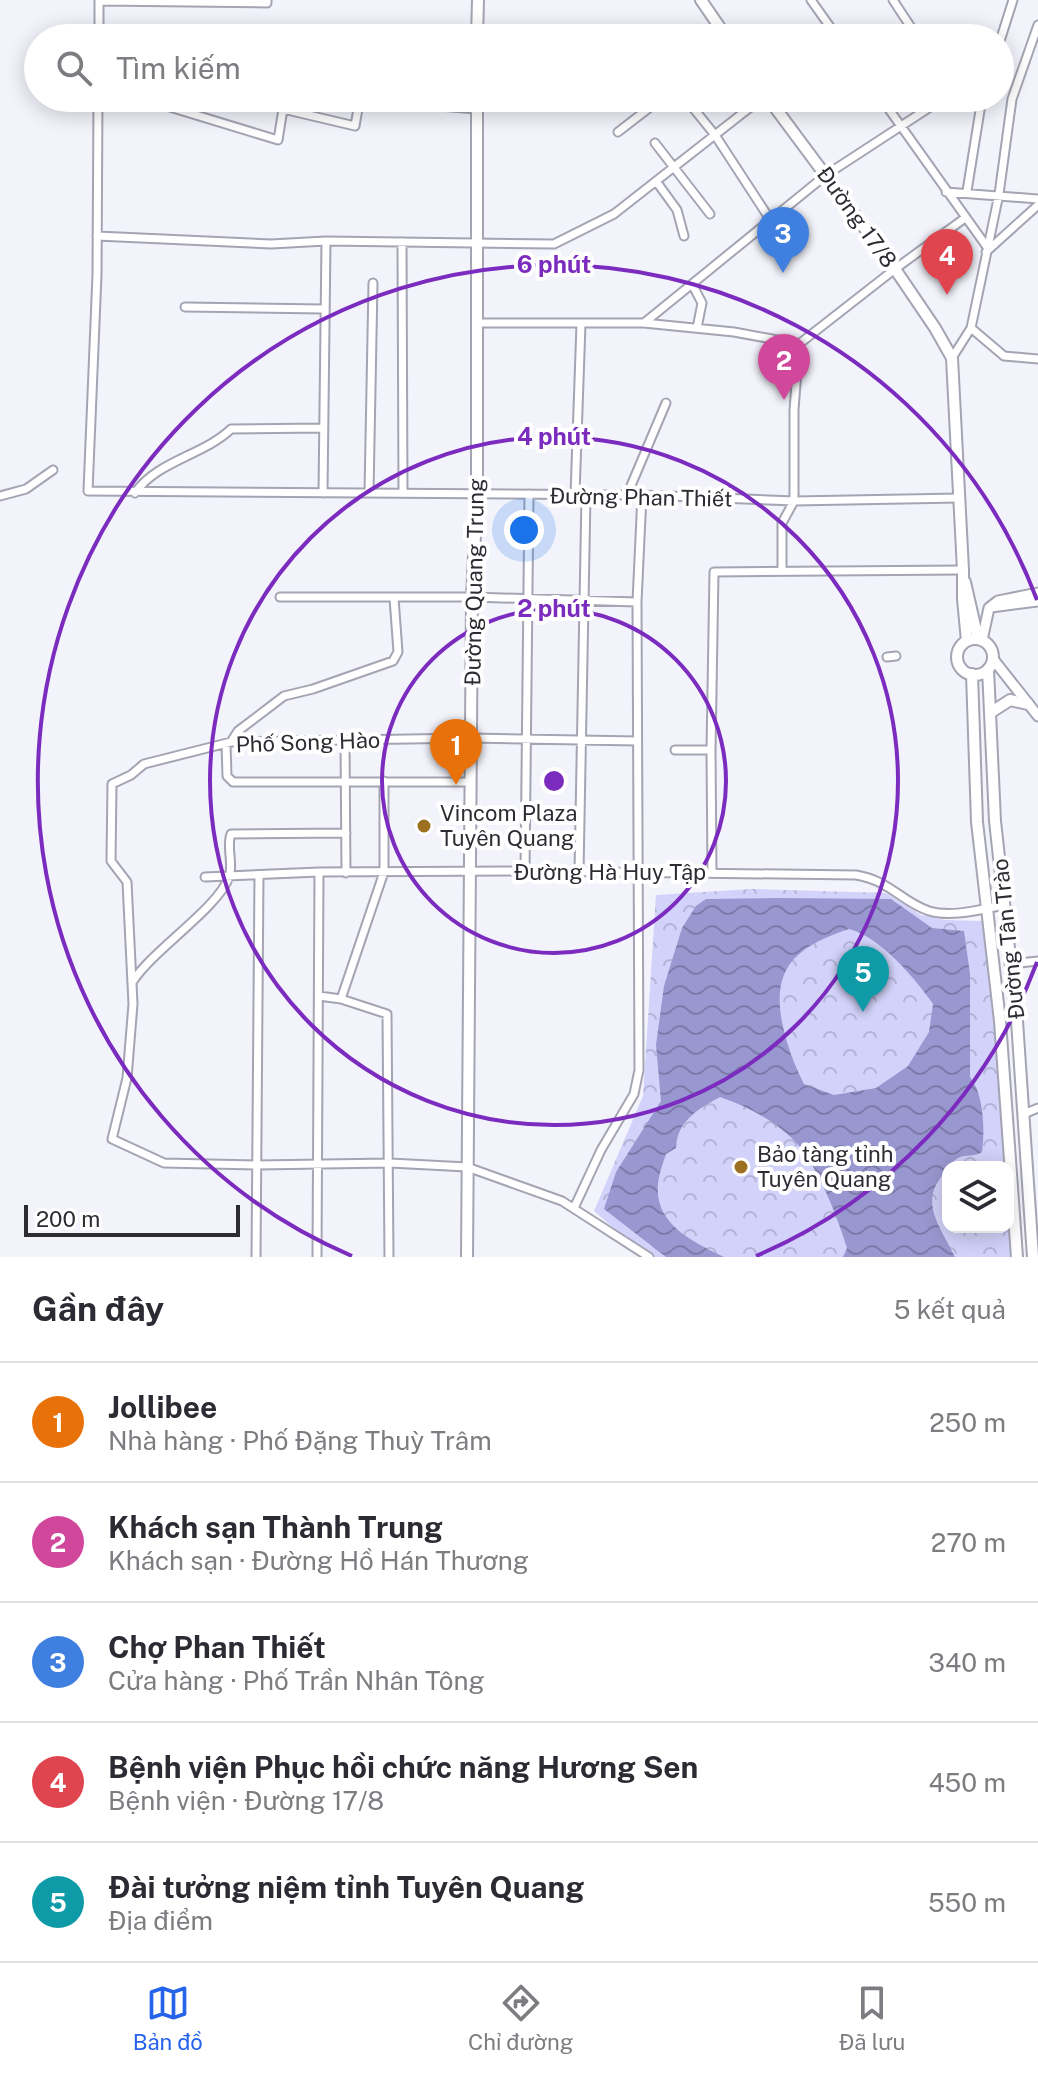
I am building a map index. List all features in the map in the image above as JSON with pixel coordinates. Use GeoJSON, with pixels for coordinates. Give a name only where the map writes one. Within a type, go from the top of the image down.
{"type":"FeatureCollection","features":[{"type":"Feature","properties":{"kind":"main road"},"geometry":{"type":"LineString","coordinates":[[477,24],[478,0]]}},
{"type":"Feature","properties":{"kind":"main road"},"geometry":{"type":"LineString","coordinates":[[701,0],[717,24]]}},
{"type":"Feature","properties":{"kind":"main road","name":"Đường Quang Trung"},"geometry":{"type":"LineString","coordinates":[[467,1257],[470,738],[477,494],[477,112]]}},
{"type":"Feature","properties":{"kind":"main road","name":"Đường 17/8"},"geometry":{"type":"LineString","coordinates":[[779,112],[895,269],[952,358],[963,573],[976,640]]}},
{"type":"Feature","properties":{"kind":"main road"},"geometry":{"type":"LineString","coordinates":[[976,640],[991,648],[990,664],[972,674],[962,668],[959,649],[976,640]]}},
{"type":"Feature","properties":{"kind":"main road","name":"Đường Tân Trào"},"geometry":{"type":"LineString","coordinates":[[990,664],[995,821],[1035,1228],[1033,1257]]}},
{"type":"Feature","properties":{"kind":"main road","name":"Đường Tân Trào"},"geometry":{"type":"LineString","coordinates":[[972,674],[977,822],[1000,1021],[1017,1257]]}},
{"type":"Feature","properties":{"kind":"main road"},"geometry":{"type":"LineString","coordinates":[[990,713],[1010,700],[1028,704]]}},
{"type":"Feature","properties":{"kind":"street"},"geometry":{"type":"LineString","coordinates":[[99,24],[100,0],[267,2]]}},
{"type":"Feature","properties":{"kind":"street"},"geometry":{"type":"LineString","coordinates":[[811,0],[828,24]]}},
{"type":"Feature","properties":{"kind":"street"},"geometry":{"type":"LineString","coordinates":[[893,0],[909,24]]}},
{"type":"Feature","properties":{"kind":"street"},"geometry":{"type":"LineString","coordinates":[[1005,24],[1013,0]]}},
{"type":"Feature","properties":{"kind":"street"},"geometry":{"type":"LineString","coordinates":[[1014,93],[1038,25]]}},
{"type":"Feature","properties":{"kind":"street"},"geometry":{"type":"LineString","coordinates":[[98,112],[97,236],[259,244],[326,241],[554,244],[614,214],[744,112]]}},
{"type":"Feature","properties":{"kind":"street"},"geometry":{"type":"LineString","coordinates":[[186,112],[278,140],[283,112]]}},
{"type":"Feature","properties":{"kind":"street"},"geometry":{"type":"LineString","coordinates":[[296,112],[355,126],[357,112]]}},
{"type":"Feature","properties":{"kind":"street"},"geometry":{"type":"LineString","coordinates":[[618,132],[644,112]]}},
{"type":"Feature","properties":{"kind":"street"},"geometry":{"type":"LineString","coordinates":[[696,112],[771,221]]}},
{"type":"Feature","properties":{"kind":"street"},"geometry":{"type":"LineString","coordinates":[[891,112],[986,250]]}},
{"type":"Feature","properties":{"kind":"street"},"geometry":{"type":"LineString","coordinates":[[644,323],[826,175],[921,112]]}},
{"type":"Feature","properties":{"kind":"street"},"geometry":{"type":"LineString","coordinates":[[967,191],[980,112]]}},
{"type":"Feature","properties":{"kind":"street"},"geometry":{"type":"LineString","coordinates":[[952,358],[971,328],[999,194],[1010,112]]}},
{"type":"Feature","properties":{"kind":"street"},"geometry":{"type":"LineString","coordinates":[[655,143],[710,214]]}},
{"type":"Feature","properties":{"kind":"street"},"geometry":{"type":"LineString","coordinates":[[656,181],[677,210],[684,236]]}},
{"type":"Feature","properties":{"kind":"street"},"geometry":{"type":"LineString","coordinates":[[946,192],[967,191],[1038,199]]}},
{"type":"Feature","properties":{"kind":"street"},"geometry":{"type":"LineString","coordinates":[[986,250],[1038,205]]}},
{"type":"Feature","properties":{"kind":"street"},"geometry":{"type":"LineString","coordinates":[[782,571],[782,523],[794,501],[794,397],[799,344],[965,218]]}},
{"type":"Feature","properties":{"kind":"street","name":"Đường Phan Thiết"},"geometry":{"type":"LineString","coordinates":[[97,236],[88,491],[642,495],[794,501],[959,498]]}},
{"type":"Feature","properties":{"kind":"street"},"geometry":{"type":"LineString","coordinates":[[323,493],[321,428],[326,241]]}},
{"type":"Feature","properties":{"kind":"street"},"geometry":{"type":"LineString","coordinates":[[402,242],[403,493]]}},
{"type":"Feature","properties":{"kind":"street"},"geometry":{"type":"LineString","coordinates":[[369,493],[373,283]]}},
{"type":"Feature","properties":{"kind":"street"},"geometry":{"type":"LineString","coordinates":[[692,284],[702,303],[697,328]]}},
{"type":"Feature","properties":{"kind":"street"},"geometry":{"type":"LineString","coordinates":[[185,307],[323,309]]}},
{"type":"Feature","properties":{"kind":"street"},"geometry":{"type":"LineString","coordinates":[[477,323],[644,323],[734,332],[799,344]]}},
{"type":"Feature","properties":{"kind":"street"},"geometry":{"type":"LineString","coordinates":[[575,495],[581,324]]}},
{"type":"Feature","properties":{"kind":"street"},"geometry":{"type":"LineString","coordinates":[[971,328],[1004,356],[1038,359]]}},
{"type":"Feature","properties":{"kind":"street"},"geometry":{"type":"LineString","coordinates":[[627,495],[666,403]]}},
{"type":"Feature","properties":{"kind":"street"},"geometry":{"type":"LineString","coordinates":[[135,492],[145,479],[224,437],[231,429],[321,428]]}},
{"type":"Feature","properties":{"kind":"street"},"geometry":{"type":"LineString","coordinates":[[0,496],[26,489],[53,470]]}},
{"type":"Feature","properties":{"kind":"street"},"geometry":{"type":"LineString","coordinates":[[525,871],[529,494]]}},
{"type":"Feature","properties":{"kind":"street"},"geometry":{"type":"LineString","coordinates":[[579,872],[586,495]]}},
{"type":"Feature","properties":{"kind":"street"},"geometry":{"type":"LineString","coordinates":[[574,1208],[601,1150],[634,1094],[639,1070],[637,602],[642,495]]}},
{"type":"Feature","properties":{"kind":"street"},"geometry":{"type":"LineString","coordinates":[[712,872],[712,575],[718,570],[963,573]]}},
{"type":"Feature","properties":{"kind":"street"},"geometry":{"type":"LineString","coordinates":[[976,640],[991,607],[998,601],[1038,593]]}},
{"type":"Feature","properties":{"kind":"street"},"geometry":{"type":"LineString","coordinates":[[280,597],[472,597],[637,602]]}},
{"type":"Feature","properties":{"kind":"street"},"geometry":{"type":"LineString","coordinates":[[394,598],[398,652],[393,661],[284,696],[238,731],[228,743],[227,776],[233,782],[470,782]]}},
{"type":"Feature","properties":{"kind":"street"},"geometry":{"type":"LineString","coordinates":[[991,607],[1038,601]]}},
{"type":"Feature","properties":{"kind":"street"},"geometry":{"type":"LineString","coordinates":[[990,664],[1038,716]]}},
{"type":"Feature","properties":{"kind":"street","name":"Phố Song Hào"},"geometry":{"type":"LineString","coordinates":[[256,1165],[164,1163],[112,1139],[127,1078],[133,1004],[127,882],[111,861],[112,784],[131,775],[144,764],[228,743],[470,738],[637,741]]}},
{"type":"Feature","properties":{"kind":"street"},"geometry":{"type":"LineString","coordinates":[[345,741],[346,873]]}},
{"type":"Feature","properties":{"kind":"street"},"geometry":{"type":"LineString","coordinates":[[675,750],[711,750]]}},
{"type":"Feature","properties":{"kind":"street"},"geometry":{"type":"LineString","coordinates":[[341,999],[384,872],[384,781]]}},
{"type":"Feature","properties":{"kind":"street"},"geometry":{"type":"LineString","coordinates":[[132,982],[147,963],[217,894],[230,876],[229,838],[235,832],[346,833]]}},
{"type":"Feature","properties":{"kind":"street","name":"Đường Hà Huy Tập"},"geometry":{"type":"LineString","coordinates":[[205,877],[319,872],[525,871],[856,875],[881,881],[928,910],[956,913],[1005,905]]}},
{"type":"Feature","properties":{"kind":"street"},"geometry":{"type":"LineString","coordinates":[[317,1257],[319,872]]}},
{"type":"Feature","properties":{"kind":"street"},"geometry":{"type":"LineString","coordinates":[[256,1257],[259,875]]}},
{"type":"Feature","properties":{"kind":"street"},"geometry":{"type":"LineString","coordinates":[[1010,964],[1038,961]]}},
{"type":"Feature","properties":{"kind":"street"},"geometry":{"type":"LineString","coordinates":[[319,996],[341,999],[387,1014],[389,1257]]}},
{"type":"Feature","properties":{"kind":"street"},"geometry":{"type":"LineString","coordinates":[[1024,1114],[1038,1108]]}},
{"type":"Feature","properties":{"kind":"street"},"geometry":{"type":"LineString","coordinates":[[256,1165],[390,1163],[467,1167],[520,1184],[574,1208],[649,1257]]}},
{"type":"Feature","properties":{"kind":"street"},"geometry":{"type":"LineString","coordinates":[[1016,1237],[1035,1228]]}},
{"type":"Feature","properties":{"kind":"green space"},"geometry":{"type":"Polygon","coordinates":[[[752,889],[886,893],[921,915],[944,920],[983,921],[1011,1161],[942,1161],[942,1233],[1012,1233],[1011,1257],[647,1257],[594,1211],[643,1096],[656,895],[752,889]]]}},
{"type":"Feature","properties":{"kind":"water"},"geometry":{"type":"Polygon","coordinates":[[[706,899],[891,899],[932,928],[964,931],[970,974],[970,1077],[981,1102],[982,1152],[955,1161],[942,1161],[942,1176],[932,1197],[935,1216],[955,1257],[843,1257],[847,1248],[833,1209],[814,1168],[799,1146],[762,1116],[720,1097],[697,1111],[680,1130],[676,1148],[666,1154],[660,1172],[658,1198],[662,1210],[678,1230],[724,1257],[666,1257],[604,1209],[616,1172],[661,1101],[656,1045],[664,986],[682,928],[696,906],[706,899]],[[849,929],[811,945],[789,966],[781,987],[784,1031],[804,1084],[834,1095],[876,1088],[908,1066],[929,1032],[933,1004],[896,960],[872,940],[849,929]]]}},
{"type":"Feature","properties":{"kind":"place","name":"Chợ Phan Thiết"},"geometry":{"type":"Point","coordinates":[783,273]}},
{"type":"Feature","properties":{"kind":"place","name":"Bệnh viện Phục hồi chức năng Hương Sen"},"geometry":{"type":"Point","coordinates":[947,295]}},
{"type":"Feature","properties":{"kind":"place","name":"Khách sạn Thành Trung"},"geometry":{"type":"Point","coordinates":[784,400]}},
{"type":"Feature","properties":{"kind":"place","name":"Jollibee"},"geometry":{"type":"Point","coordinates":[456,785]}},
{"type":"Feature","properties":{"kind":"place","name":"Vincom Plaza Tuyên Quang"},"geometry":{"type":"Point","coordinates":[424,826]}},
{"type":"Feature","properties":{"kind":"place","name":"Đài tưởng niệm tỉnh Tuyên Quang"},"geometry":{"type":"Point","coordinates":[863,1012]}},
{"type":"Feature","properties":{"kind":"place","name":"Bảo tàng tỉnh Tuyên Quang"},"geometry":{"type":"Point","coordinates":[741,1167]}}]}
